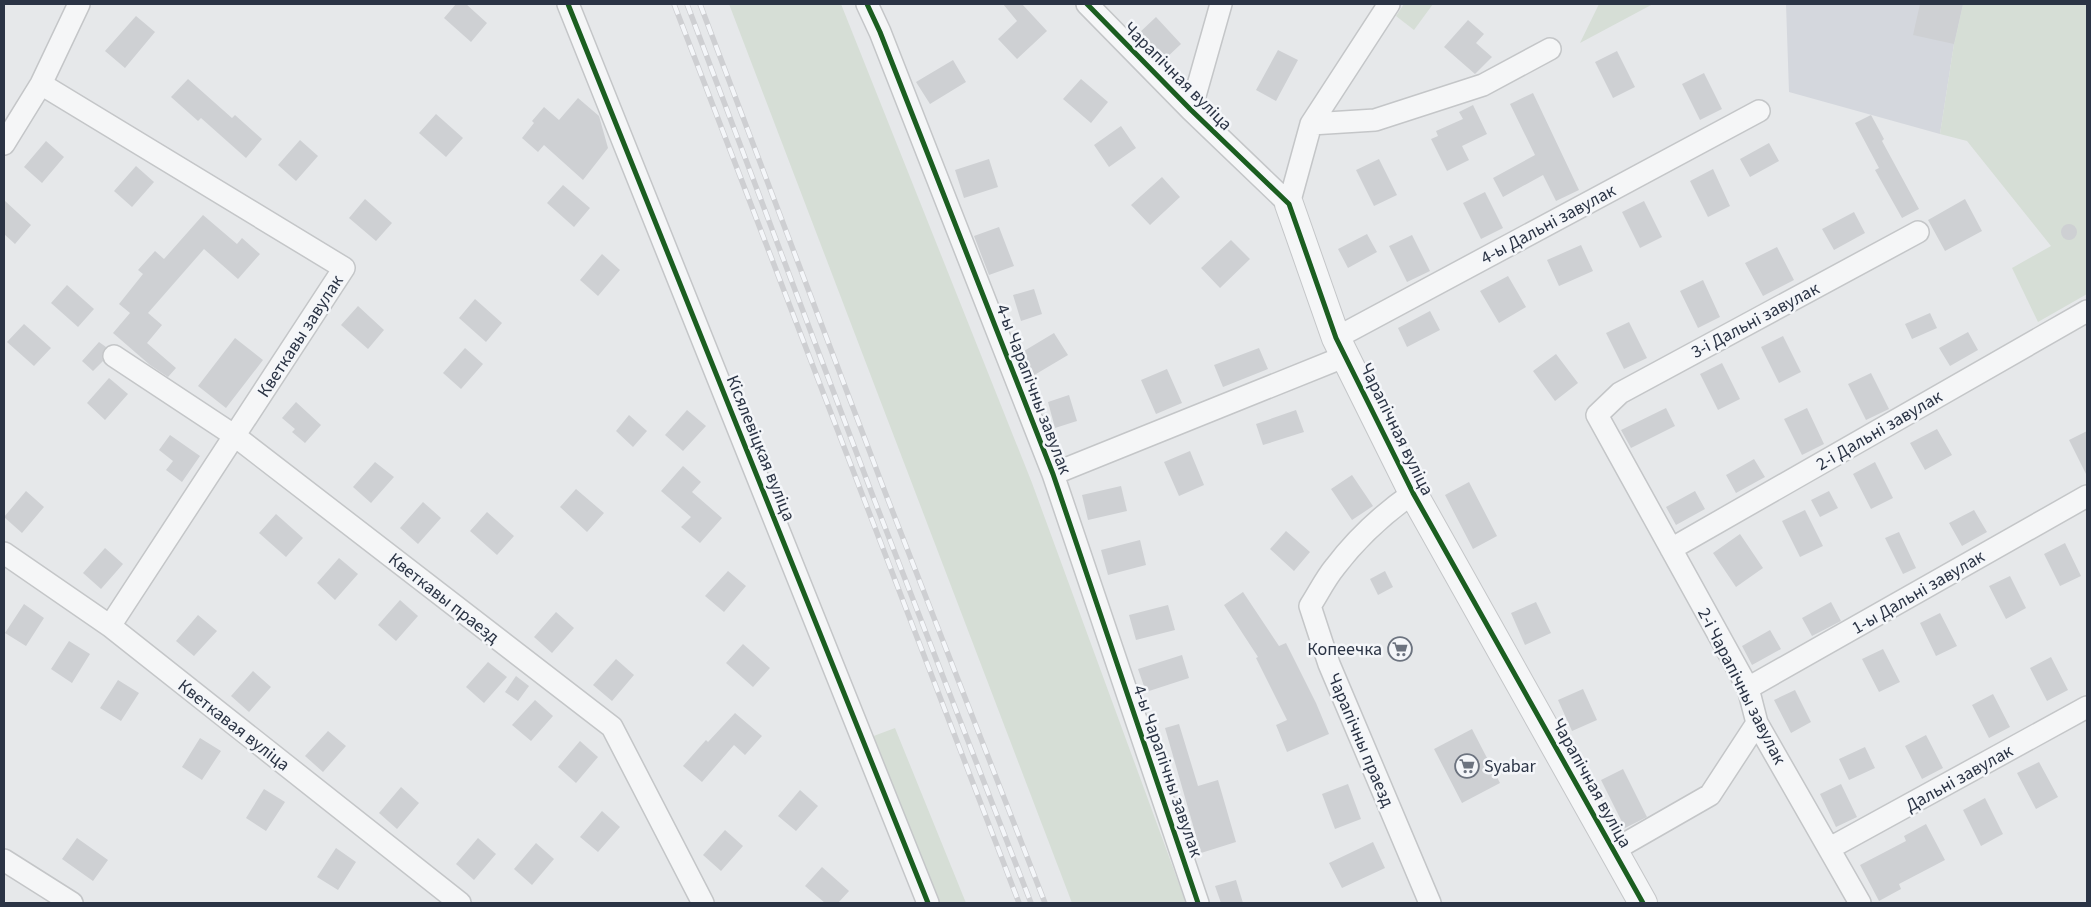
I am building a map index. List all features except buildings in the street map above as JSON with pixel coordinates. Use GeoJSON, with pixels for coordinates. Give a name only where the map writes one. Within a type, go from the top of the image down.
{"type":"FeatureCollection","features":[{"type":"Feature","properties":{"kind":"street"},"geometry":{"type":"LineString","coordinates":[[4,144],[41,84],[79,4]]}},
{"type":"Feature","properties":{"kind":"street","name":"Кісялевіцкая вуліца"},"geometry":{"type":"LineString","coordinates":[[568,4],[928,903]]}},
{"type":"Feature","properties":{"kind":"street","name":"4-ы Чарапічны завулак"},"geometry":{"type":"LineString","coordinates":[[866,4],[880,32],[1052,474],[1198,903]]}},
{"type":"Feature","properties":{"kind":"street","name":"Чарапічная вуліца"},"geometry":{"type":"LineString","coordinates":[[1087,4],[1191,110],[1289,204],[1341,347],[1413,493],[1643,903]]}},
{"type":"Feature","properties":{"kind":"street"},"geometry":{"type":"LineString","coordinates":[[1191,110],[1221,4]]}},
{"type":"Feature","properties":{"kind":"street"},"geometry":{"type":"LineString","coordinates":[[1289,204],[1311,124],[1389,4]]}},
{"type":"Feature","properties":{"kind":"street"},"geometry":{"type":"LineString","coordinates":[[1311,124],[1375,120],[1483,85],[1550,49]]}},
{"type":"Feature","properties":{"kind":"street","name":"Кветкавы завулак"},"geometry":{"type":"LineString","coordinates":[[41,84],[344,268],[110,626]]}},
{"type":"Feature","properties":{"kind":"street","name":"4-ы Дальні завулак"},"geometry":{"type":"LineString","coordinates":[[1341,347],[1759,111]]}},
{"type":"Feature","properties":{"kind":"street","name":"3-і Дальні завулак"},"geometry":{"type":"LineString","coordinates":[[1597,415],[1620,393],[1918,232]]}},
{"type":"Feature","properties":{"kind":"street","name":"2-і Дальні завулак"},"geometry":{"type":"LineString","coordinates":[[1671,549],[2087,311]]}},
{"type":"Feature","properties":{"kind":"street","name":"4-ы Чарапічны завулак"},"geometry":{"type":"LineString","coordinates":[[1052,474],[1341,347]]}},
{"type":"Feature","properties":{"kind":"street","name":"Кветкавы праезд"},"geometry":{"type":"LineString","coordinates":[[114,356],[235,436],[612,727],[703,903]]}},
{"type":"Feature","properties":{"kind":"street","name":"2-і Чарапічны завулак"},"geometry":{"type":"LineString","coordinates":[[1597,415],[1748,688],[1758,723],[1860,903]]}},
{"type":"Feature","properties":{"kind":"street","name":"Чарапічны праезд"},"geometry":{"type":"LineString","coordinates":[[1413,493],[1387,511],[1364,535],[1334,568],[1310,606],[1330,664],[1430,903]]}},
{"type":"Feature","properties":{"kind":"street","name":"1-ы Дальні завулак"},"geometry":{"type":"LineString","coordinates":[[1748,688],[2087,496]]}},
{"type":"Feature","properties":{"kind":"street","name":"Кветкавая вуліца"},"geometry":{"type":"LineString","coordinates":[[4,553],[110,626],[460,903]]}},
{"type":"Feature","properties":{"kind":"street","name":"Дальні завулак"},"geometry":{"type":"LineString","coordinates":[[1830,848],[2087,707]]}},
{"type":"Feature","properties":{"kind":"street"},"geometry":{"type":"LineString","coordinates":[[1614,850],[1710,794],[1758,723]]}},
{"type":"Feature","properties":{"kind":"street"},"geometry":{"type":"LineString","coordinates":[[4,860],[72,903]]}},
{"type":"Feature","properties":{"kind":"shaded area"},"geometry":{"type":"Polygon","coordinates":[[[729,4],[841,4],[1032,483],[1186,903],[1072,903],[729,4]]]}},
{"type":"Feature","properties":{"kind":"shaded area"},"geometry":{"type":"Polygon","coordinates":[[[1404,4],[1433,4],[1414,30],[1396,16],[1404,4]]]}},
{"type":"Feature","properties":{"kind":"shaded area"},"geometry":{"type":"Polygon","coordinates":[[[1599,4],[1653,4],[1580,43],[1599,4]]]}},
{"type":"Feature","properties":{"kind":"shaded area"},"geometry":{"type":"Polygon","coordinates":[[[1786,4],[1963,4],[1954,44],[1940,134],[1789,92],[1786,4]]]}},
{"type":"Feature","properties":{"kind":"shaded area"},"geometry":{"type":"Polygon","coordinates":[[[1963,4],[2087,4],[2087,294],[2038,322],[2012,268],[2051,246],[1967,141],[1940,134],[1954,44],[1963,4]]]}},
{"type":"Feature","properties":{"kind":"shaded area"},"geometry":{"type":"Polygon","coordinates":[[[895,728],[966,903],[940,903],[871,737],[895,728]]]}},
{"type":"Feature","properties":{"kind":"railway"},"geometry":{"type":"LineString","coordinates":[[674,4],[1019,903]]}},
{"type":"Feature","properties":{"kind":"railway"},"geometry":{"type":"LineString","coordinates":[[687,4],[874,499],[1031,903]]}},
{"type":"Feature","properties":{"kind":"railway"},"geometry":{"type":"LineString","coordinates":[[700,4],[885,492],[1045,903]]}},
{"type":"Feature","properties":{"kind":"cycle path"},"geometry":{"type":"LineString","coordinates":[[568,4],[928,903]]}},
{"type":"Feature","properties":{"kind":"cycle path"},"geometry":{"type":"LineString","coordinates":[[867,4],[880,32],[1053,474],[1198,903]]}},
{"type":"Feature","properties":{"kind":"cycle path"},"geometry":{"type":"LineString","coordinates":[[1087,4],[1191,110],[1289,204],[1336,338],[1413,493],[1643,903]]}},
{"type":"Feature","properties":{"kind":"place","name":"Копеечка"},"geometry":{"type":"Point","coordinates":[1400,649]}},
{"type":"Feature","properties":{"kind":"place","name":"Syabar"},"geometry":{"type":"Point","coordinates":[1467,766]}}]}
